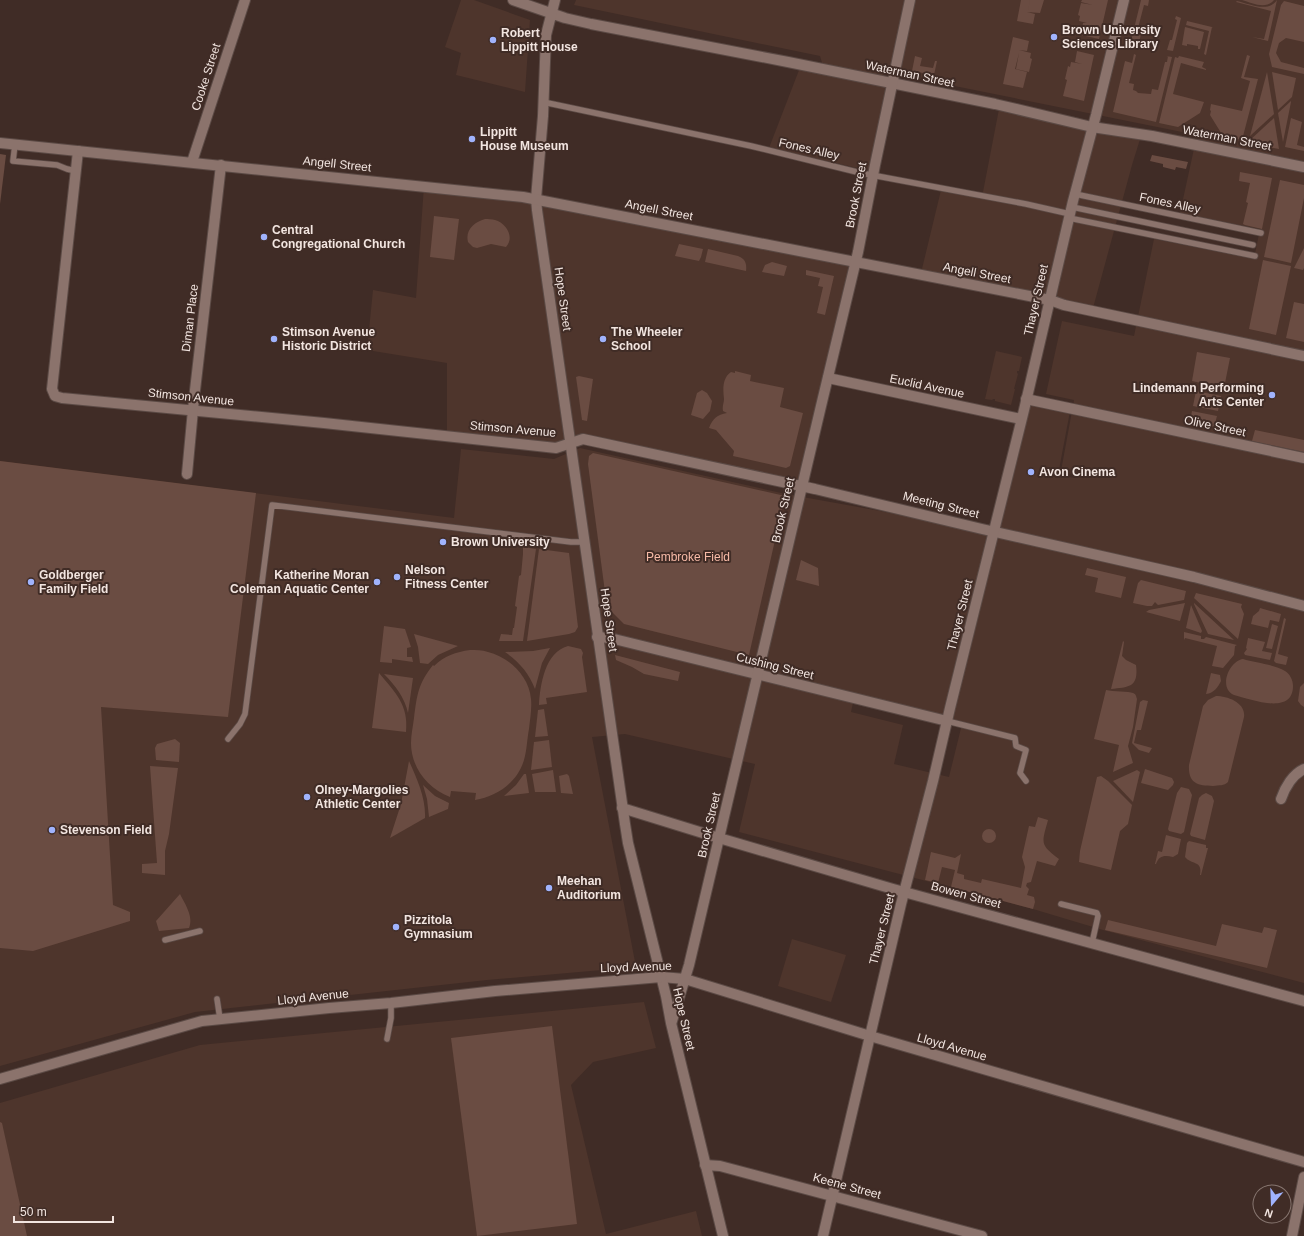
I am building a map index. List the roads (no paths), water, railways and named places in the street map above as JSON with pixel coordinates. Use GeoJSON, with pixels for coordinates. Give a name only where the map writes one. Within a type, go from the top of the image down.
{"type":"FeatureCollection","features":[{"type":"Feature","properties":{"kind":"street","name":"Cooke Street"},"geometry":{"type":"LineString","coordinates":[[192,162],[245,0]]}},
{"type":"Feature","properties":{"kind":"street","name":"Waterman Street"},"geometry":{"type":"LineString","coordinates":[[512,0],[565,18],[591,24],[781,60],[1092,126],[1152,136],[1304,167]]}},
{"type":"Feature","properties":{"kind":"street","name":"Hope Street"},"geometry":{"type":"LineString","coordinates":[[555,0],[546,35],[536,199],[585,542],[597,637],[628,843],[723,1236]]}},
{"type":"Feature","properties":{"kind":"street","name":"Brook Street"},"geometry":{"type":"LineString","coordinates":[[672,1023],[685,979],[856,262],[910,0]]}},
{"type":"Feature","properties":{"kind":"street","name":"Thayer Street"},"geometry":{"type":"LineString","coordinates":[[823,1236],[904,891],[933,781],[994,532],[1074,194],[1124,0]]}},
{"type":"Feature","properties":{"kind":"street","name":"Angell Street"},"geometry":{"type":"LineString","coordinates":[[0,143],[536,199],[1050,300],[1064,305],[1304,356]]}},
{"type":"Feature","properties":{"kind":"street","name":"Stimson Avenue"},"geometry":{"type":"LineString","coordinates":[[78,151],[52,389],[55,396],[62,398],[193,410],[556,448],[571,444]]}},
{"type":"Feature","properties":{"kind":"street","name":"Diman Place"},"geometry":{"type":"LineString","coordinates":[[187,474],[221,165]]}},
{"type":"Feature","properties":{"kind":"street","name":"Euclid Avenue"},"geometry":{"type":"LineString","coordinates":[[828,378],[1021,419]]}},
{"type":"Feature","properties":{"kind":"street","name":"Olive Street"},"geometry":{"type":"LineString","coordinates":[[1026,399],[1304,458]]}},
{"type":"Feature","properties":{"kind":"street","name":"Meeting Street"},"geometry":{"type":"LineString","coordinates":[[571,444],[583,439],[802,486],[994,532],[1194,577],[1304,606]]}},
{"type":"Feature","properties":{"kind":"street","name":"Cushing Street"},"geometry":{"type":"LineString","coordinates":[[597,637],[610,638],[947,721]]}},
{"type":"Feature","properties":{"kind":"street"},"geometry":{"type":"LineString","coordinates":[[1282,799],[1290,781],[1304,769]]}},
{"type":"Feature","properties":{"kind":"street","name":"Bowen Street"},"geometry":{"type":"LineString","coordinates":[[622,808],[719,838],[904,891],[1304,1001]]}},
{"type":"Feature","properties":{"kind":"street","name":"Lloyd Avenue"},"geometry":{"type":"LineString","coordinates":[[0,1079],[202,1021],[391,1003],[495,991],[661,977],[685,979],[870,1036],[1304,1162]]}},
{"type":"Feature","properties":{"kind":"street","name":"Keene Street"},"geometry":{"type":"LineString","coordinates":[[706,1165],[720,1166],[982,1236]]}},
{"type":"Feature","properties":{"kind":"street"},"geometry":{"type":"LineString","coordinates":[[1292,1236],[1304,1177]]}},
{"type":"Feature","properties":{"kind":"lane","name":"Fones Alley"},"geometry":{"type":"LineString","coordinates":[[543,102],[751,146],[873,175],[1070,213],[1255,256]]}},
{"type":"Feature","properties":{"kind":"lane"},"geometry":{"type":"LineString","coordinates":[[15,144],[13,160],[57,166],[67,170],[76,170]]}},
{"type":"Feature","properties":{"kind":"lane","name":"Fones Alley"},"geometry":{"type":"LineString","coordinates":[[1074,194],[1261,233]]}},
{"type":"Feature","properties":{"kind":"lane"},"geometry":{"type":"LineString","coordinates":[[1070,213],[1253,244]]}},
{"type":"Feature","properties":{"kind":"lane"},"geometry":{"type":"LineString","coordinates":[[228,739],[240,724],[245,714],[272,505],[571,542],[585,542]]}},
{"type":"Feature","properties":{"kind":"lane"},"geometry":{"type":"LineString","coordinates":[[947,721],[1014,738],[1016,746],[1026,750],[1020,774],[1026,782]]}},
{"type":"Feature","properties":{"kind":"lane"},"geometry":{"type":"LineString","coordinates":[[1061,904],[1097,913],[1098,916],[1092,943]]}},
{"type":"Feature","properties":{"kind":"lane"},"geometry":{"type":"LineString","coordinates":[[164,940],[200,931]]}},
{"type":"Feature","properties":{"kind":"lane"},"geometry":{"type":"LineString","coordinates":[[217,999],[220,1019]]}},
{"type":"Feature","properties":{"kind":"lane"},"geometry":{"type":"LineString","coordinates":[[387,1039],[391,1018],[391,1003]]}},
{"type":"Feature","properties":{"kind":"place","name":"Brown University Sciences Library"},"geometry":{"type":"Point","coordinates":[1054,37]}},
{"type":"Feature","properties":{"kind":"place","name":"Robert Lippitt House"},"geometry":{"type":"Point","coordinates":[493,40]}},
{"type":"Feature","properties":{"kind":"place","name":"Lippitt House Museum"},"geometry":{"type":"Point","coordinates":[472,139]}},
{"type":"Feature","properties":{"kind":"place","name":"Central Congregational Church"},"geometry":{"type":"Point","coordinates":[264,237]}},
{"type":"Feature","properties":{"kind":"place","name":"Stimson Avenue Historic District"},"geometry":{"type":"Point","coordinates":[274,339]}},
{"type":"Feature","properties":{"kind":"place","name":"The Wheeler School"},"geometry":{"type":"Point","coordinates":[603,339]}},
{"type":"Feature","properties":{"kind":"place","name":"Lindemann Performing Arts Center"},"geometry":{"type":"Point","coordinates":[1272,395]}},
{"type":"Feature","properties":{"kind":"place","name":"Avon Cinema"},"geometry":{"type":"Point","coordinates":[1031,472]}},
{"type":"Feature","properties":{"kind":"place","name":"Brown University"},"geometry":{"type":"Point","coordinates":[443,542]}},
{"type":"Feature","properties":{"kind":"place","name":"Nelson Fitness Center"},"geometry":{"type":"Point","coordinates":[397,577]}},
{"type":"Feature","properties":{"kind":"place","name":"Goldberger Family Field"},"geometry":{"type":"Point","coordinates":[31,582]}},
{"type":"Feature","properties":{"kind":"place","name":"Katherine Moran Coleman Aquatic Center"},"geometry":{"type":"Point","coordinates":[377,582]}},
{"type":"Feature","properties":{"kind":"place","name":"Olney-Margolies Athletic Center"},"geometry":{"type":"Point","coordinates":[307,797]}},
{"type":"Feature","properties":{"kind":"place","name":"Stevenson Field"},"geometry":{"type":"Point","coordinates":[52,830]}},
{"type":"Feature","properties":{"kind":"place","name":"Meehan Auditorium"},"geometry":{"type":"Point","coordinates":[549,888]}},
{"type":"Feature","properties":{"kind":"place","name":"Pizzitola Gymnasium"},"geometry":{"type":"Point","coordinates":[396,927]}},
{"type":"Feature","properties":{"kind":"park label","name":"Pembroke Field"},"geometry":{"type":"Point","coordinates":[688,557]}}]}
